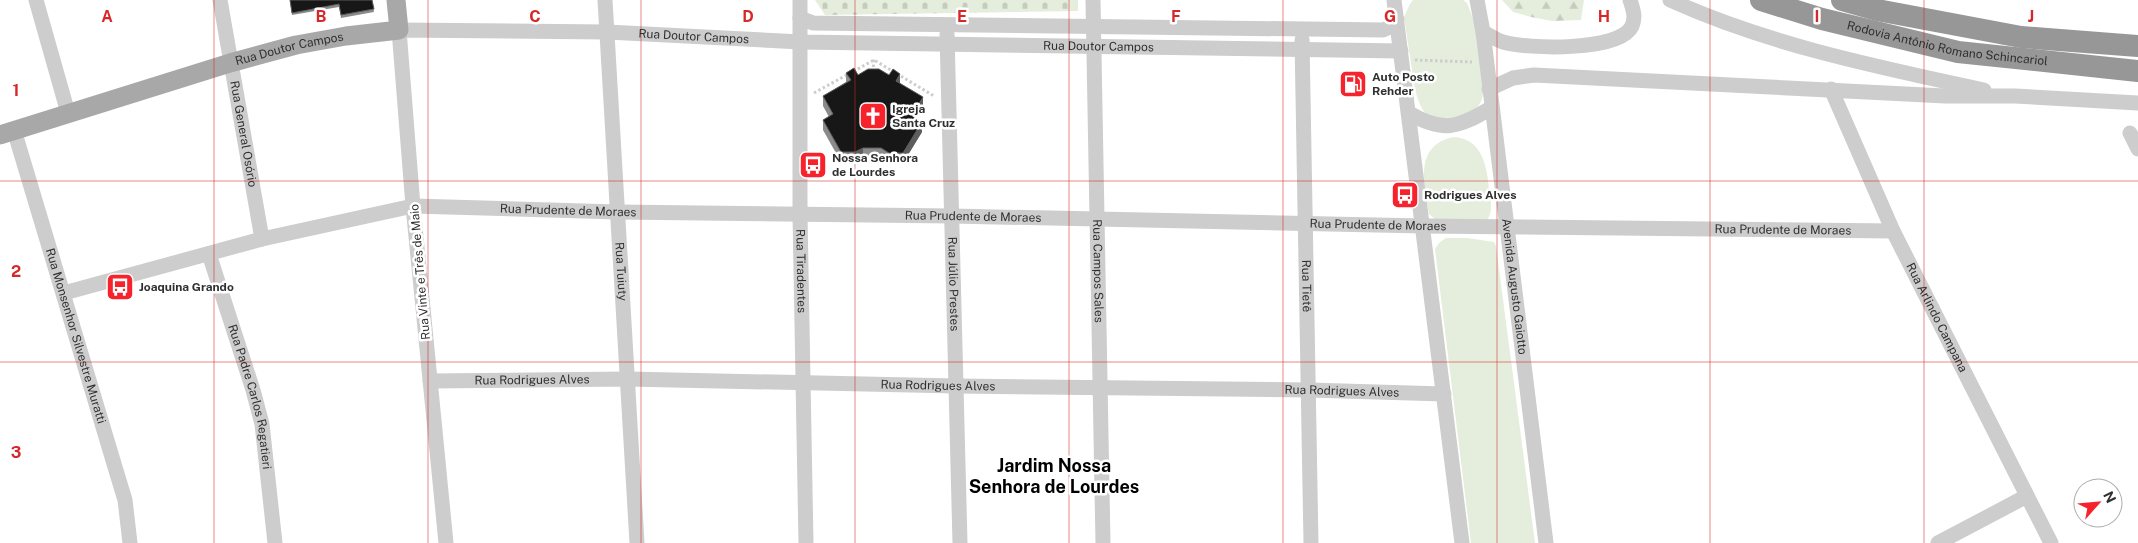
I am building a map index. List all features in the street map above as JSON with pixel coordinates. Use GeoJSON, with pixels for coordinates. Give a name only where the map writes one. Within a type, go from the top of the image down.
{"type":"FeatureCollection","features":[{"type":"Feature","properties":{"kind":"highway","name":"Rodovia Antônio Romano Schincariol"},"geometry":{"type":"LineString","coordinates":[[1761,0],[1822,19],[1958,52],[2138,71]]}},
{"type":"Feature","properties":{"kind":"highway","name":"Rodovia Antônio Romano Schincariol"},"geometry":{"type":"LineString","coordinates":[[1842,0],[1877,10],[2021,37],[2138,46]]}},
{"type":"Feature","properties":{"kind":"main road","name":"Rua Vinte e Três de Maio"},"geometry":{"type":"LineString","coordinates":[[396,0],[399,30]]}},
{"type":"Feature","properties":{"kind":"main road","name":"Rua Doutor Campos"},"geometry":{"type":"LineString","coordinates":[[7,132],[230,63],[296,45],[346,36],[399,30]]}},
{"type":"Feature","properties":{"kind":"street"},"geometry":{"type":"LineString","coordinates":[[36,0],[68,113]]}},
{"type":"Feature","properties":{"kind":"street","name":"Rua General Osório"},"geometry":{"type":"LineString","coordinates":[[220,0],[262,238]]}},
{"type":"Feature","properties":{"kind":"street","name":"Rua Tuiuty"},"geometry":{"type":"LineString","coordinates":[[605,0],[637,543]]}},
{"type":"Feature","properties":{"kind":"street","name":"Rua Tiradentes"},"geometry":{"type":"LineString","coordinates":[[800,0],[800,215],[806,543]]}},
{"type":"Feature","properties":{"kind":"street","name":"Rua Campos Sales"},"geometry":{"type":"LineString","coordinates":[[1093,0],[1103,543]]}},
{"type":"Feature","properties":{"kind":"street"},"geometry":{"type":"LineString","coordinates":[[1394,0],[1424,226],[1462,543]]}},
{"type":"Feature","properties":{"kind":"street","name":"Avenida Augusto Gaiotto"},"geometry":{"type":"LineString","coordinates":[[1477,0],[1483,32],[1546,543]]}},
{"type":"Feature","properties":{"kind":"street"},"geometry":{"type":"LineString","coordinates":[[1483,32],[1501,42],[1521,46],[1580,46],[1601,43],[1618,39],[1631,28],[1634,16],[1630,0]]}},
{"type":"Feature","properties":{"kind":"street"},"geometry":{"type":"LineString","coordinates":[[1670,0],[1754,32],[1824,53],[2015,96]]}},
{"type":"Feature","properties":{"kind":"street","name":"Rua Doutor Campos"},"geometry":{"type":"LineString","coordinates":[[800,18],[813,23],[1383,30],[1392,26],[1397,20]]}},
{"type":"Feature","properties":{"kind":"street","name":"Rua Júlio Prestes"},"geometry":{"type":"LineString","coordinates":[[946,25],[960,543]]}},
{"type":"Feature","properties":{"kind":"street","name":"Rua Tietê"},"geometry":{"type":"LineString","coordinates":[[1302,29],[1311,543]]}},
{"type":"Feature","properties":{"kind":"street","name":"Rua Doutor Campos"},"geometry":{"type":"LineString","coordinates":[[399,30],[607,32],[801,42],[1302,49],[1402,55]]}},
{"type":"Feature","properties":{"kind":"street","name":"Rua Vinte e Três de Maio"},"geometry":{"type":"LineString","coordinates":[[399,30],[446,543]]}},
{"type":"Feature","properties":{"kind":"street"},"geometry":{"type":"LineString","coordinates":[[1489,89],[1514,78],[1534,75],[1945,96],[2015,96],[2138,103]]}},
{"type":"Feature","properties":{"kind":"street","name":"Rua Arlindo Campana"},"geometry":{"type":"LineString","coordinates":[[1831,89],[1893,231],[2051,543]]}},
{"type":"Feature","properties":{"kind":"street"},"geometry":{"type":"LineString","coordinates":[[1409,113],[1426,123],[1450,126],[1467,122],[1491,108]]}},
{"type":"Feature","properties":{"kind":"street","name":"Rua Monsenhor Silvestre Muratti"},"geometry":{"type":"LineString","coordinates":[[7,132],[64,293],[125,500],[130,543]]}},
{"type":"Feature","properties":{"kind":"street"},"geometry":{"type":"LineString","coordinates":[[2130,133],[2138,149]]}},
{"type":"Feature","properties":{"kind":"street","name":"Rua Prudente de Moraes"},"geometry":{"type":"LineString","coordinates":[[64,293],[262,238],[414,206],[617,212],[1305,222],[1424,226],[1893,231]]}},
{"type":"Feature","properties":{"kind":"street","name":"Rua Padre Carlos Regatieri"},"geometry":{"type":"LineString","coordinates":[[209,254],[254,390],[262,424],[275,543]]}},
{"type":"Feature","properties":{"kind":"street","name":"Rua Rodrigues Alves"},"geometry":{"type":"LineString","coordinates":[[430,381],[627,379],[956,386],[1309,390],[1444,394]]}},
{"type":"Feature","properties":{"kind":"street"},"geometry":{"type":"LineString","coordinates":[[1938,543],[2027,496]]}},
{"type":"Feature","properties":{"kind":"path"},"geometry":{"type":"LineString","coordinates":[[873,79],[874,42]]}},
{"type":"Feature","properties":{"kind":"path"},"geometry":{"type":"LineString","coordinates":[[1402,55],[1486,63]]}},
{"type":"Feature","properties":{"kind":"path"},"geometry":{"type":"LineString","coordinates":[[800,96],[809,96],[874,60]]}},
{"type":"Feature","properties":{"kind":"path"},"geometry":{"type":"LineString","coordinates":[[874,60],[938,98],[949,99]]}},
{"type":"Feature","properties":{"kind":"green space"},"geometry":{"type":"Polygon","coordinates":[[[815,0],[1078,0],[1078,11],[825,15],[815,0]]]}},
{"type":"Feature","properties":{"kind":"green space"},"geometry":{"type":"Polygon","coordinates":[[[1413,0],[1463,0],[1467,3],[1475,24],[1484,78],[1481,101],[1474,111],[1469,114],[1451,119],[1434,119],[1426,114],[1421,106],[1415,90],[1404,17],[1413,0]]]}},
{"type":"Feature","properties":{"kind":"green space"},"geometry":{"type":"Polygon","coordinates":[[[1502,0],[1584,0],[1581,20],[1552,21],[1513,12],[1502,0]]]}},
{"type":"Feature","properties":{"kind":"green space"},"geometry":{"type":"Polygon","coordinates":[[[1453,137],[1471,142],[1481,155],[1487,171],[1491,201],[1491,212],[1488,219],[1436,220],[1429,214],[1424,178],[1427,157],[1432,148],[1453,137]]]}},
{"type":"Feature","properties":{"kind":"green space"},"geometry":{"type":"Polygon","coordinates":[[[1446,238],[1467,238],[1494,242],[1496,246],[1535,543],[1471,543],[1435,249],[1446,238]]]}},
{"type":"Feature","properties":{"kind":"building"},"geometry":{"type":"Polygon","coordinates":[[[290,0],[372,0],[374,9],[341,15],[339,4],[292,13],[290,0]]]}},
{"type":"Feature","properties":{"kind":"building","name":"Igreja Santa Cruz"},"geometry":{"type":"Polygon","coordinates":[[[854,68],[858,75],[868,69],[879,69],[889,75],[893,69],[900,74],[896,81],[923,97],[912,116],[922,122],[903,153],[889,153],[881,148],[863,148],[855,152],[841,152],[823,120],[833,114],[823,96],[851,80],[846,73],[854,68]]]}},
{"type":"Feature","properties":{"kind":"place","name":"Auto Posto Rehder"},"geometry":{"type":"Point","coordinates":[1353,84]}},
{"type":"Feature","properties":{"kind":"place","name":"Igreja Santa Cruz"},"geometry":{"type":"Point","coordinates":[873,116]}},
{"type":"Feature","properties":{"kind":"place","name":"Nossa Senhora de Lourdes"},"geometry":{"type":"Point","coordinates":[813,165]}},
{"type":"Feature","properties":{"kind":"place","name":"Rodrigues Alves"},"geometry":{"type":"Point","coordinates":[1405,195]}},
{"type":"Feature","properties":{"kind":"place","name":"Joaquina Grando"},"geometry":{"type":"Point","coordinates":[120,287]}},
{"type":"Feature","properties":{"kind":"district","name":"Jardim Nossa Senhora de Lourdes"},"geometry":{"type":"Point","coordinates":[1054,475]}}]}
